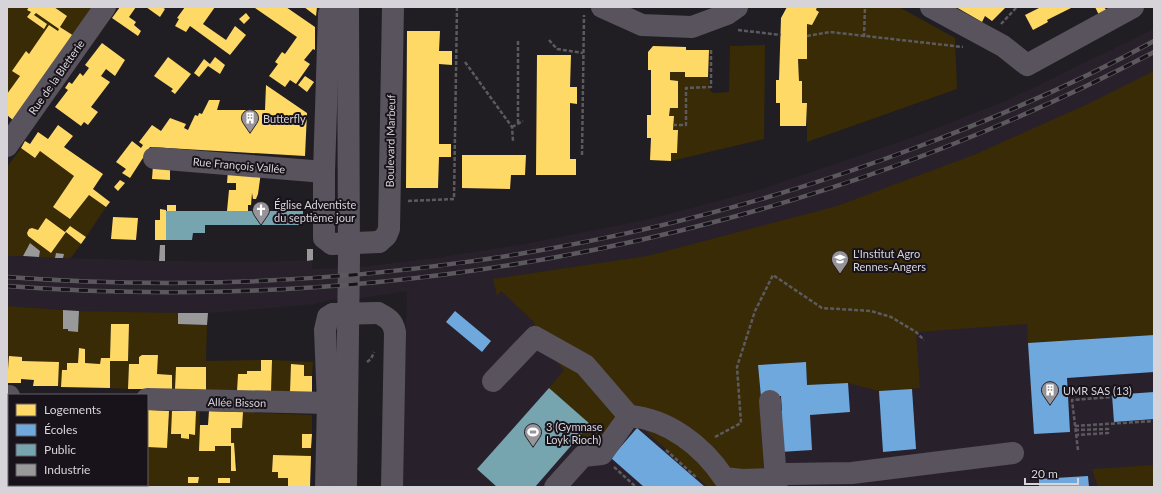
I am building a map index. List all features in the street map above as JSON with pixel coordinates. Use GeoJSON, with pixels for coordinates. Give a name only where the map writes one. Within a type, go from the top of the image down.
{"type":"FeatureCollection","features":[{"type":"Feature","properties":{"kind":"street","name":"Rue de la Bletterie"},"geometry":{"type":"LineString","coordinates":[[7,146],[105,7]]}},
{"type":"Feature","properties":{"kind":"street","name":"Boulevard Marbeuf"},"geometry":{"type":"LineString","coordinates":[[333,7],[329,14],[324,172],[324,238],[332,244],[378,242],[386,236],[389,229],[393,7]]}},
{"type":"Feature","properties":{"kind":"street"},"geometry":{"type":"LineString","coordinates":[[346,487],[349,258],[348,7]]}},
{"type":"Feature","properties":{"kind":"street"},"geometry":{"type":"LineString","coordinates":[[602,7],[642,25],[692,27],[727,14],[737,7]]}},
{"type":"Feature","properties":{"kind":"street"},"geometry":{"type":"LineString","coordinates":[[932,7],[1003,46],[1027,65],[1133,7]]}},
{"type":"Feature","properties":{"kind":"street","name":"Rue François Vallée"},"geometry":{"type":"LineString","coordinates":[[154,158],[324,172]]}},
{"type":"Feature","properties":{"kind":"street"},"geometry":{"type":"LineString","coordinates":[[326,487],[328,403],[325,330],[328,317],[333,314],[378,313],[389,319],[394,326],[395,332],[392,487]]}},
{"type":"Feature","properties":{"kind":"street"},"geometry":{"type":"LineString","coordinates":[[493,382],[535,337],[585,365],[629,416],[644,417],[694,442],[715,463],[724,478],[763,482],[786,474],[852,473],[1013,453]]}},
{"type":"Feature","properties":{"kind":"street","name":"Allée Bisson"},"geometry":{"type":"LineString","coordinates":[[148,400],[328,403]]}},
{"type":"Feature","properties":{"kind":"street"},"geometry":{"type":"LineString","coordinates":[[763,482],[770,401]]}},
{"type":"Feature","properties":{"kind":"street"},"geometry":{"type":"LineString","coordinates":[[555,487],[583,456],[602,454],[629,416]]}},
{"type":"Feature","properties":{"kind":"path"},"geometry":{"type":"LineString","coordinates":[[407,200],[454,199],[457,7]]}},
{"type":"Feature","properties":{"kind":"path"},"geometry":{"type":"LineString","coordinates":[[582,155],[584,7]]}},
{"type":"Feature","properties":{"kind":"path"},"geometry":{"type":"LineString","coordinates":[[864,37],[865,7]]}},
{"type":"Feature","properties":{"kind":"path"},"geometry":{"type":"LineString","coordinates":[[735,30],[781,35]]}},
{"type":"Feature","properties":{"kind":"path"},"geometry":{"type":"LineString","coordinates":[[807,36],[830,32],[964,47]]}},
{"type":"Feature","properties":{"kind":"path"},"geometry":{"type":"LineString","coordinates":[[518,40],[518,123]]}},
{"type":"Feature","properties":{"kind":"path"},"geometry":{"type":"LineString","coordinates":[[549,40],[558,49],[583,53]]}},
{"type":"Feature","properties":{"kind":"path"},"geometry":{"type":"LineString","coordinates":[[673,125],[686,125],[686,88],[711,87],[711,48]]}},
{"type":"Feature","properties":{"kind":"path"},"geometry":{"type":"LineString","coordinates":[[466,62],[512,127],[513,141]]}},
{"type":"Feature","properties":{"kind":"path"},"geometry":{"type":"LineString","coordinates":[[512,127],[523,121]]}},
{"type":"Feature","properties":{"kind":"path"},"geometry":{"type":"LineString","coordinates":[[694,442],[715,437],[741,423],[736,367],[755,310],[773,275],[822,308],[871,311],[891,317],[916,332],[924,340]]}},
{"type":"Feature","properties":{"kind":"path"},"geometry":{"type":"LineString","coordinates":[[1078,450],[1072,400],[1112,397]]}},
{"type":"Feature","properties":{"kind":"path"},"geometry":{"type":"LineString","coordinates":[[1075,426],[1154,421]]}},
{"type":"Feature","properties":{"kind":"path"},"geometry":{"type":"LineString","coordinates":[[1075,430],[1108,428],[1108,433],[1076,435]]}},
{"type":"Feature","properties":{"kind":"shaded area"},"geometry":{"type":"Polygon","coordinates":[[[7,7],[29,7],[27,10],[31,12],[27,17],[44,29],[47,24],[34,15],[36,13],[58,29],[67,16],[54,7],[94,7],[74,36],[61,27],[58,31],[49,25],[29,54],[26,51],[20,76],[7,94],[7,7]]]}},
{"type":"Feature","properties":{"kind":"shaded area"},"geometry":{"type":"Polygon","coordinates":[[[817,7],[899,7],[955,38],[957,89],[807,142],[807,103],[802,103],[802,81],[799,81],[798,59],[807,59],[807,24],[812,24],[819,12],[816,10],[817,7]]]}},
{"type":"Feature","properties":{"kind":"shaded area","name":"L'Institut Agro Rennes-Angers"},"geometry":{"type":"Polygon","coordinates":[[[1154,29],[1154,487],[401,487],[407,291],[361,298],[334,299],[316,304],[208,313],[111,313],[7,306],[7,256],[159,261],[264,262],[313,260],[312,269],[353,268],[436,258],[526,244],[646,220],[759,190],[911,138],[1008,100],[1154,29]]]}},
{"type":"Feature","properties":{"kind":"shaded area"},"geometry":{"type":"Polygon","coordinates":[[[765,45],[764,139],[671,161],[671,153],[677,152],[678,130],[673,130],[673,116],[669,116],[670,108],[678,108],[678,81],[670,80],[670,72],[685,72],[685,77],[708,77],[710,91],[714,93],[729,92],[730,46],[765,45]]]}},
{"type":"Feature","properties":{"kind":"shaded area"},"geometry":{"type":"Polygon","coordinates":[[[1154,71],[1154,335],[1028,343],[1027,324],[916,332],[920,388],[879,391],[848,383],[807,385],[806,362],[758,365],[761,397],[776,479],[742,487],[708,487],[629,416],[602,454],[579,437],[590,424],[549,388],[564,370],[528,332],[535,323],[501,291],[497,296],[493,279],[647,256],[837,206],[976,154],[1090,103],[1154,71]]]}},
{"type":"Feature","properties":{"kind":"shaded area"},"geometry":{"type":"Polygon","coordinates":[[[21,148],[35,158],[40,151],[74,176],[53,207],[70,219],[89,195],[106,207],[86,237],[70,226],[65,232],[46,218],[38,230],[32,228],[28,230],[28,236],[51,253],[66,232],[81,244],[71,258],[63,258],[63,254],[56,253],[55,258],[39,257],[40,251],[30,243],[23,256],[7,256],[7,167],[21,148]]]}},
{"type":"Feature","properties":{"kind":"shaded area"},"geometry":{"type":"Polygon","coordinates":[[[7,306],[63,310],[63,329],[68,329],[68,331],[78,331],[79,311],[178,313],[178,324],[207,325],[206,361],[261,360],[261,371],[247,371],[247,374],[238,374],[237,391],[206,390],[206,367],[176,367],[175,389],[172,389],[172,375],[157,374],[158,355],[142,355],[139,357],[139,364],[129,364],[128,389],[110,388],[110,361],[128,361],[129,325],[111,324],[110,358],[101,358],[100,364],[85,363],[85,349],[79,348],[78,363],[67,363],[67,370],[62,370],[61,387],[58,386],[59,362],[22,361],[22,357],[10,356],[9,371],[7,371],[7,306]]]}},
{"type":"Feature","properties":{"kind":"shaded area"},"geometry":{"type":"Polygon","coordinates":[[[272,360],[313,362],[312,376],[304,376],[304,365],[291,364],[290,392],[271,392],[272,360]]]}},
{"type":"Feature","properties":{"kind":"shaded area"},"geometry":{"type":"Polygon","coordinates":[[[169,411],[172,411],[172,434],[181,434],[181,438],[188,439],[189,434],[195,435],[196,411],[200,411],[199,451],[215,451],[215,446],[231,446],[231,471],[236,471],[237,460],[234,459],[234,443],[231,443],[231,428],[242,428],[243,412],[312,415],[312,434],[302,434],[302,448],[311,448],[311,456],[273,456],[272,471],[278,472],[278,478],[288,478],[288,487],[97,487],[148,486],[148,447],[167,448],[169,411]],[[188,477],[188,483],[198,483],[199,478],[188,477]]]}},
{"type":"Feature","properties":{"kind":"shaded area"},"geometry":{"type":"Polygon","coordinates":[[[8,443],[8,486],[81,486],[81,487],[7,487],[8,443]]]}},
{"type":"Feature","properties":{"kind":"shaded area"},"geometry":{"type":"Polygon","coordinates":[[[1154,465],[1154,487],[1098,487],[1092,469],[1154,465]]]}},
{"type":"Feature","properties":{"kind":"building: Logements"},"geometry":{"type":"Polygon","coordinates":[[[29,7],[54,7],[67,16],[60,27],[74,36],[14,121],[7,115],[7,94],[20,76],[12,71],[26,51],[29,54],[49,25],[58,31],[59,29],[36,13],[34,15],[47,24],[44,29],[27,17],[31,12],[27,10],[29,7]]]}},
{"type":"Feature","properties":{"kind":"building: Logements"},"geometry":{"type":"Polygon","coordinates":[[[120,7],[136,7],[129,17],[136,22],[134,25],[141,31],[138,36],[112,18],[120,7]]]}},
{"type":"Feature","properties":{"kind":"building: Logements"},"geometry":{"type":"Polygon","coordinates":[[[146,7],[162,7],[165,9],[160,17],[146,7]]]}},
{"type":"Feature","properties":{"kind":"building: Logements"},"geometry":{"type":"Polygon","coordinates":[[[185,7],[215,7],[203,24],[226,40],[235,26],[246,35],[230,55],[190,26],[186,32],[175,26],[179,19],[177,18],[185,7]]]}},
{"type":"Feature","properties":{"kind":"building: Logements"},"geometry":{"type":"Polygon","coordinates":[[[286,7],[315,27],[315,50],[313,49],[304,60],[310,64],[296,84],[290,80],[285,87],[269,76],[278,64],[275,62],[282,52],[285,54],[297,37],[255,8],[286,7]]]}},
{"type":"Feature","properties":{"kind":"building: Logements"},"geometry":{"type":"Polygon","coordinates":[[[304,7],[317,7],[316,16],[304,7]]]}},
{"type":"Feature","properties":{"kind":"building: Logements"},"geometry":{"type":"Polygon","coordinates":[[[787,7],[817,7],[816,10],[819,12],[812,25],[807,24],[807,59],[798,59],[799,81],[802,81],[802,103],[807,103],[806,126],[780,126],[780,103],[776,103],[776,80],[779,80],[781,18],[787,7]]]}},
{"type":"Feature","properties":{"kind":"building: Logements"},"geometry":{"type":"Polygon","coordinates":[[[956,7],[1006,7],[992,21],[985,16],[982,22],[956,7]]]}},
{"type":"Feature","properties":{"kind":"building: Logements"},"geometry":{"type":"Polygon","coordinates":[[[1041,7],[1071,8],[1047,20],[1048,22],[1033,30],[1025,15],[1041,7]]]}},
{"type":"Feature","properties":{"kind":"building: Logements"},"geometry":{"type":"Polygon","coordinates":[[[1095,7],[1104,7],[1107,11],[1099,15],[1095,7]]]}},
{"type":"Feature","properties":{"kind":"building: Logements"},"geometry":{"type":"Polygon","coordinates":[[[246,13],[250,18],[244,24],[239,19],[246,13]]]}},
{"type":"Feature","properties":{"kind":"building: Logements"},"geometry":{"type":"Polygon","coordinates":[[[407,31],[440,31],[439,51],[452,51],[452,65],[439,64],[439,144],[451,144],[451,157],[439,157],[438,188],[406,188],[407,31]]]}},
{"type":"Feature","properties":{"kind":"building: Logements"},"geometry":{"type":"Polygon","coordinates":[[[102,43],[125,60],[115,76],[106,69],[101,76],[110,82],[91,107],[98,112],[88,125],[84,122],[81,126],[55,107],[68,90],[65,88],[69,82],[72,84],[80,73],[83,76],[89,68],[85,65],[102,43]]]}},
{"type":"Feature","properties":{"kind":"building: Logements"},"geometry":{"type":"Polygon","coordinates":[[[653,46],[686,47],[686,50],[709,50],[708,77],[685,77],[685,72],[670,72],[670,80],[678,81],[678,108],[670,108],[669,116],[674,116],[673,130],[678,130],[677,153],[671,153],[671,161],[650,160],[651,138],[647,138],[647,115],[651,115],[651,70],[648,70],[648,52],[653,46]]]}},
{"type":"Feature","properties":{"kind":"building: Logements"},"geometry":{"type":"Polygon","coordinates":[[[537,55],[571,55],[570,87],[577,87],[577,104],[570,103],[570,159],[576,159],[576,175],[536,175],[537,55]]]}},
{"type":"Feature","properties":{"kind":"building: Logements"},"geometry":{"type":"Polygon","coordinates":[[[168,57],[191,74],[175,94],[171,91],[173,89],[154,76],[168,57]]]}},
{"type":"Feature","properties":{"kind":"building: Logements"},"geometry":{"type":"Polygon","coordinates":[[[215,57],[225,65],[220,74],[208,66],[199,77],[194,73],[204,59],[210,64],[215,57]]]}},
{"type":"Feature","properties":{"kind":"building: Logements"},"geometry":{"type":"Polygon","coordinates":[[[305,76],[314,82],[307,92],[298,85],[305,76]]]}},
{"type":"Feature","properties":{"kind":"building: Logements","name":"Butterfly"},"geometry":{"type":"Polygon","coordinates":[[[266,85],[307,113],[305,156],[150,147],[130,178],[122,173],[126,169],[116,162],[132,141],[141,148],[143,145],[139,142],[152,125],[161,131],[170,118],[186,124],[184,128],[188,130],[195,115],[198,116],[199,113],[202,114],[209,100],[220,100],[217,110],[265,110],[266,85]]]}},
{"type":"Feature","properties":{"kind":"building: Logements"},"geometry":{"type":"Polygon","coordinates":[[[58,125],[73,136],[64,147],[103,174],[93,189],[110,202],[106,207],[89,195],[70,219],[53,207],[74,176],[40,151],[35,158],[21,148],[25,141],[30,144],[38,132],[48,139],[58,125]]]}},
{"type":"Feature","properties":{"kind":"building: Logements"},"geometry":{"type":"Polygon","coordinates":[[[462,155],[526,155],[525,175],[511,175],[510,189],[462,188],[462,155]]]}},
{"type":"Feature","properties":{"kind":"building: Logements"},"geometry":{"type":"Polygon","coordinates":[[[153,165],[170,166],[170,180],[152,179],[153,165]]]}},
{"type":"Feature","properties":{"kind":"building: Logements"},"geometry":{"type":"Polygon","coordinates":[[[228,170],[261,172],[258,194],[256,199],[253,199],[252,193],[251,205],[248,205],[248,211],[227,211],[229,190],[236,190],[236,183],[227,183],[228,170]]]}},
{"type":"Feature","properties":{"kind":"building: Logements"},"geometry":{"type":"Polygon","coordinates":[[[120,180],[125,183],[118,191],[114,187],[120,180]]]}},
{"type":"Feature","properties":{"kind":"building: Logements"},"geometry":{"type":"Polygon","coordinates":[[[167,205],[176,205],[176,211],[167,211],[167,205]]]}},
{"type":"Feature","properties":{"kind":"building: Logements"},"geometry":{"type":"Polygon","coordinates":[[[160,209],[166,210],[166,240],[155,240],[155,220],[160,220],[160,209]]]}},
{"type":"Feature","properties":{"kind":"building: Logements"},"geometry":{"type":"Polygon","coordinates":[[[113,217],[138,218],[136,240],[111,239],[113,217]]]}},
{"type":"Feature","properties":{"kind":"building: Logements"},"geometry":{"type":"Polygon","coordinates":[[[46,218],[65,232],[70,226],[86,237],[81,244],[66,232],[51,253],[28,236],[27,233],[29,229],[32,228],[38,230],[46,218]]]}},
{"type":"Feature","properties":{"kind":"building: Logements"},"geometry":{"type":"Polygon","coordinates":[[[111,324],[129,324],[128,361],[110,361],[110,388],[61,387],[62,370],[67,370],[67,363],[78,363],[79,348],[85,349],[85,363],[100,364],[101,358],[110,358],[111,324]]]}},
{"type":"Feature","properties":{"kind":"building: Logements"},"geometry":{"type":"Polygon","coordinates":[[[142,355],[158,355],[157,374],[172,375],[172,389],[128,389],[129,364],[139,364],[139,357],[142,355]]]}},
{"type":"Feature","properties":{"kind":"building: Logements"},"geometry":{"type":"Polygon","coordinates":[[[9,356],[22,357],[22,361],[59,362],[58,386],[33,386],[34,380],[21,379],[21,383],[7,383],[9,356]]]}},
{"type":"Feature","properties":{"kind":"building: Logements"},"geometry":{"type":"Polygon","coordinates":[[[261,360],[272,360],[271,392],[237,391],[238,374],[247,374],[247,371],[261,371],[261,360]]]}},
{"type":"Feature","properties":{"kind":"building: Logements"},"geometry":{"type":"Polygon","coordinates":[[[291,364],[304,365],[304,376],[312,376],[312,392],[290,392],[291,364]]]}},
{"type":"Feature","properties":{"kind":"building: Logements"},"geometry":{"type":"Polygon","coordinates":[[[176,367],[206,367],[206,390],[175,389],[176,367]]]}},
{"type":"Feature","properties":{"kind":"building: Logements"},"geometry":{"type":"Polygon","coordinates":[[[148,410],[169,411],[167,448],[148,447],[148,410]]]}},
{"type":"Feature","properties":{"kind":"building: Logements"},"geometry":{"type":"Polygon","coordinates":[[[172,411],[196,411],[195,435],[189,434],[189,439],[181,438],[181,434],[171,434],[172,411]]]}},
{"type":"Feature","properties":{"kind":"building: Logements"},"geometry":{"type":"Polygon","coordinates":[[[209,411],[243,412],[242,428],[231,428],[231,443],[234,443],[236,471],[231,471],[231,446],[215,446],[215,451],[199,451],[200,425],[208,425],[209,411]]]}},
{"type":"Feature","properties":{"kind":"building: Logements"},"geometry":{"type":"Polygon","coordinates":[[[7,416],[8,416],[8,430],[7,416]]]}},
{"type":"Feature","properties":{"kind":"building: Logements"},"geometry":{"type":"Polygon","coordinates":[[[302,434],[312,434],[311,448],[302,448],[302,434]]]}},
{"type":"Feature","properties":{"kind":"building: Logements"},"geometry":{"type":"Polygon","coordinates":[[[7,441],[8,441],[8,452],[7,441]]]}},
{"type":"Feature","properties":{"kind":"building: Logements"},"geometry":{"type":"Polygon","coordinates":[[[273,455],[311,456],[310,487],[288,487],[288,478],[278,478],[278,472],[272,472],[273,455]]]}},
{"type":"Feature","properties":{"kind":"building: Logements"},"geometry":{"type":"Polygon","coordinates":[[[188,477],[199,477],[198,483],[188,483],[188,477]]]}},
{"type":"Feature","properties":{"kind":"building: Logements"},"geometry":{"type":"Polygon","coordinates":[[[218,478],[230,478],[230,483],[218,483],[218,478]]]}},
{"type":"Feature","properties":{"kind":"building: Logements"},"geometry":{"type":"Polygon","coordinates":[[[81,486],[97,486],[97,487],[81,486]]]}},
{"type":"Feature","properties":{"kind":"building: Écoles"},"geometry":{"type":"Polygon","coordinates":[[[455,311],[491,341],[482,352],[446,322],[455,311]]]}},
{"type":"Feature","properties":{"kind":"building: Écoles","name":"UMR SAS (13)"},"geometry":{"type":"Polygon","coordinates":[[[1154,335],[1154,372],[1067,378],[1070,432],[1034,434],[1028,343],[1154,335]]]}},
{"type":"Feature","properties":{"kind":"building: Écoles"},"geometry":{"type":"Polygon","coordinates":[[[806,362],[807,385],[848,383],[850,412],[810,415],[812,450],[780,452],[777,411],[782,411],[781,396],[761,397],[758,365],[806,362]]]}},
{"type":"Feature","properties":{"kind":"building: Écoles"},"geometry":{"type":"Polygon","coordinates":[[[912,389],[916,449],[883,452],[879,391],[912,389]]]}},
{"type":"Feature","properties":{"kind":"building: Écoles","name":"UMR SAS (13)"},"geometry":{"type":"Polygon","coordinates":[[[1154,392],[1154,419],[1114,422],[1112,395],[1154,392]]]}},
{"type":"Feature","properties":{"kind":"building: Écoles"},"geometry":{"type":"Polygon","coordinates":[[[637,428],[705,487],[644,487],[611,458],[637,428]]]}},
{"type":"Feature","properties":{"kind":"building: Écoles"},"geometry":{"type":"Polygon","coordinates":[[[1088,476],[1089,487],[1039,487],[1039,479],[1088,476]]]}},
{"type":"Feature","properties":{"kind":"building: Public","name":"Église Adventiste du septième jour"},"geometry":{"type":"Polygon","coordinates":[[[166,211],[303,211],[303,225],[205,225],[205,233],[193,233],[192,240],[166,240],[166,211]]]}},
{"type":"Feature","properties":{"kind":"building: Public","name":"3 (Gymnase Loyk Rioch)"},"geometry":{"type":"Polygon","coordinates":[[[549,388],[590,424],[535,487],[497,487],[477,469],[549,388]]]}},
{"type":"Feature","properties":{"kind":"building: Industrie"},"geometry":{"type":"Polygon","coordinates":[[[30,243],[40,251],[39,257],[23,256],[30,243]]]}},
{"type":"Feature","properties":{"kind":"building: Industrie"},"geometry":{"type":"Polygon","coordinates":[[[160,245],[165,245],[165,261],[159,261],[160,245]]]}},
{"type":"Feature","properties":{"kind":"building: Industrie"},"geometry":{"type":"Polygon","coordinates":[[[307,249],[313,249],[313,260],[307,261],[307,249]]]}},
{"type":"Feature","properties":{"kind":"building: Industrie"},"geometry":{"type":"Polygon","coordinates":[[[56,253],[64,254],[63,258],[55,258],[56,253]]]}},
{"type":"Feature","properties":{"kind":"building: Industrie"},"geometry":{"type":"Polygon","coordinates":[[[63,310],[79,311],[78,332],[63,329],[63,310]]]}},
{"type":"Feature","properties":{"kind":"building: Industrie"},"geometry":{"type":"Polygon","coordinates":[[[178,313],[208,313],[207,325],[178,324],[178,313]]]}},
{"type":"Feature","properties":{"kind":"railway"},"geometry":{"type":"LineString","coordinates":[[7,277],[123,282],[240,282],[356,275],[471,261],[585,242],[699,216],[810,184],[920,146],[1039,98],[1154,41]]}},
{"type":"Feature","properties":{"kind":"railway"},"geometry":{"type":"LineString","coordinates":[[7,286],[155,292],[304,288],[451,274],[597,249],[741,215],[882,170],[1020,116],[1154,52]]}},
{"type":"Feature","properties":{"kind":"place","name":"Butterfly"},"geometry":{"type":"Point","coordinates":[250,133]}},
{"type":"Feature","properties":{"kind":"place","name":"Église Adventiste du septième jour"},"geometry":{"type":"Point","coordinates":[261,225]}},
{"type":"Feature","properties":{"kind":"place","name":"L'Institut Agro Rennes-Angers"},"geometry":{"type":"Point","coordinates":[840,274]}},
{"type":"Feature","properties":{"kind":"place","name":"UMR SAS (13)"},"geometry":{"type":"Point","coordinates":[1050,405]}},
{"type":"Feature","properties":{"kind":"place","name":"3 (Gymnase Loyk Rioch)"},"geometry":{"type":"Point","coordinates":[533,447]}}]}
